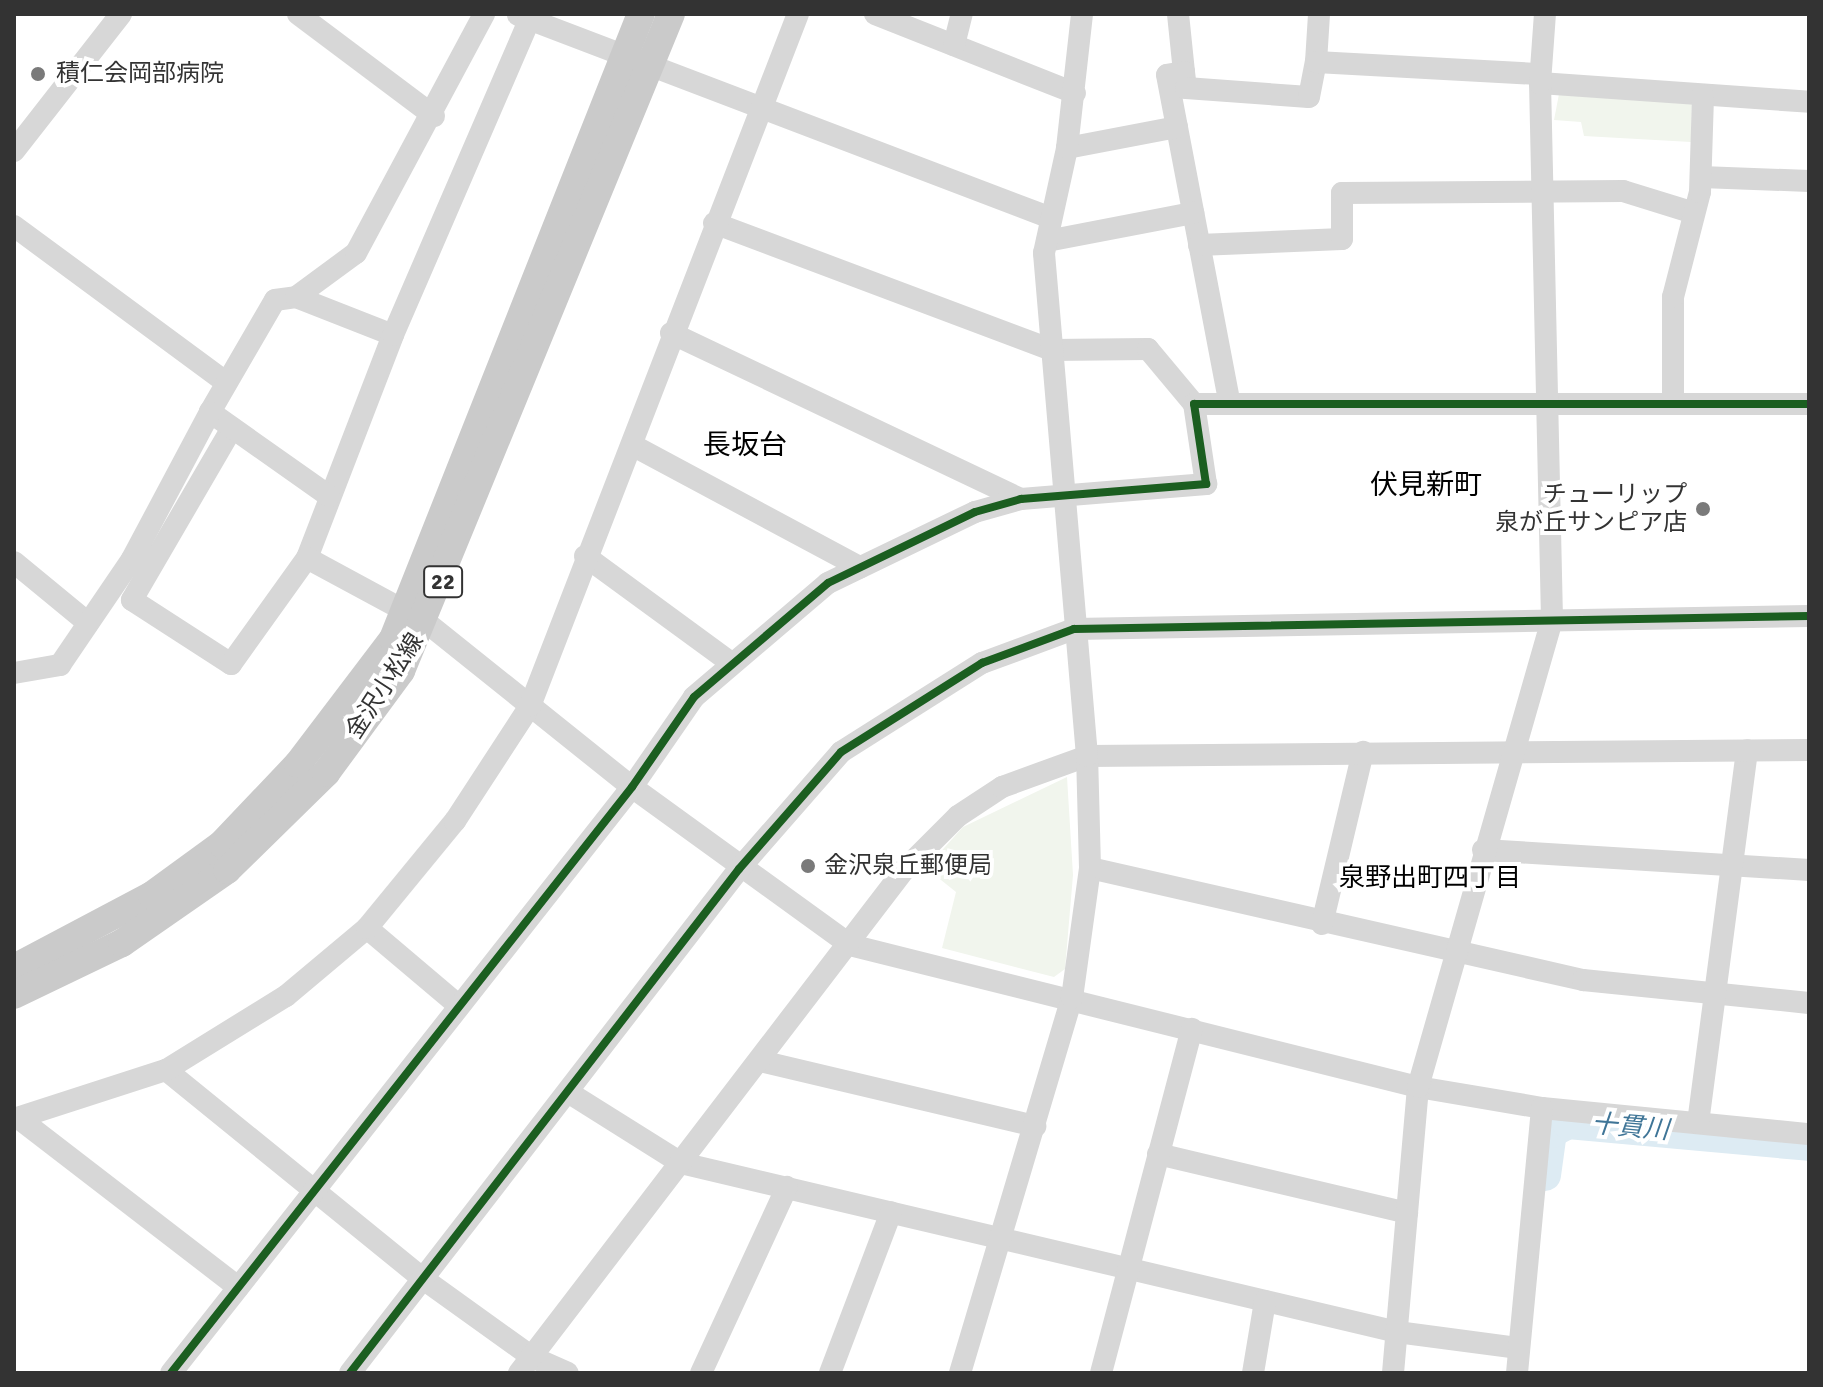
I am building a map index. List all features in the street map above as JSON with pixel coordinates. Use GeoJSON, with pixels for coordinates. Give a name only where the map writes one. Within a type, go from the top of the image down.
{"type":"FeatureCollection","features":[{"type":"Feature","properties":{"kind":"main road","name":"金沢小松線"},"geometry":{"type":"LineString","coordinates":[[638,62],[641,14]]}},
{"type":"Feature","properties":{"kind":"main road","name":"金沢小松線"},"geometry":{"type":"LineString","coordinates":[[14,995],[168,915],[276,828],[326,773],[418,617],[638,62],[671,14]]}},
{"type":"Feature","properties":{"kind":"main road","name":"金沢小松線"},"geometry":{"type":"LineString","coordinates":[[14,968],[152,895],[222,844],[298,764],[418,617]]}},
{"type":"Feature","properties":{"kind":"street"},"geometry":{"type":"LineString","coordinates":[[14,151],[121,14]]}},
{"type":"Feature","properties":{"kind":"street"},"geometry":{"type":"LineString","coordinates":[[298,14],[434,116]]}},
{"type":"Feature","properties":{"kind":"street"},"geometry":{"type":"LineString","coordinates":[[14,673],[60,665],[132,559],[210,412],[223,380],[275,300],[296,297],[356,253],[434,116],[484,14]]}},
{"type":"Feature","properties":{"kind":"street"},"geometry":{"type":"LineString","coordinates":[[17,1119],[166,1070],[300,986],[367,928],[417,874],[530,706],[585,556],[632,445],[671,333],[798,14]]}},
{"type":"Feature","properties":{"kind":"street"},"geometry":{"type":"LineString","coordinates":[[875,14],[1075,93]]}},
{"type":"Feature","properties":{"kind":"street"},"geometry":{"type":"LineString","coordinates":[[954,45],[962,14]]}},
{"type":"Feature","properties":{"kind":"street"},"geometry":{"type":"LineString","coordinates":[[960,1373],[1072,998],[1090,868],[1087,756],[1061,493],[1047,241],[1067,148],[1082,14]]}},
{"type":"Feature","properties":{"kind":"street"},"geometry":{"type":"LineString","coordinates":[[1178,14],[1186,88],[1309,97],[1316,62],[1319,14]]}},
{"type":"Feature","properties":{"kind":"street"},"geometry":{"type":"LineString","coordinates":[[1393,1373],[1418,1087],[1509,754],[1552,619],[1545,191],[1540,78],[1545,14]]}},
{"type":"Feature","properties":{"kind":"street"},"geometry":{"type":"LineString","coordinates":[[232,428],[132,600],[231,664],[307,558],[329,496],[522,17],[1051,218]]}},
{"type":"Feature","properties":{"kind":"street"},"geometry":{"type":"LineString","coordinates":[[1316,62],[1809,102]]}},
{"type":"Feature","properties":{"kind":"street"},"geometry":{"type":"LineString","coordinates":[[1184,72],[1167,75],[1229,401]]}},
{"type":"Feature","properties":{"kind":"street"},"geometry":{"type":"LineString","coordinates":[[1673,399],[1673,297],[1701,177],[1703,95]]}},
{"type":"Feature","properties":{"kind":"street"},"geometry":{"type":"LineString","coordinates":[[1067,148],[1177,127]]}},
{"type":"Feature","properties":{"kind":"street"},"geometry":{"type":"LineString","coordinates":[[1701,177],[1809,181]]}},
{"type":"Feature","properties":{"kind":"street"},"geometry":{"type":"LineString","coordinates":[[1199,245],[1342,239],[1342,193],[1623,191],[1694,213]]}},
{"type":"Feature","properties":{"kind":"street"},"geometry":{"type":"LineString","coordinates":[[1047,241],[1193,213]]}},
{"type":"Feature","properties":{"kind":"street"},"geometry":{"type":"LineString","coordinates":[[171,1373],[632,787],[694,697],[731,663],[828,583],[975,512],[1021,499],[1061,493],[1206,484],[1194,404],[1148,349],[1051,350],[714,223]]}},
{"type":"Feature","properties":{"kind":"street"},"geometry":{"type":"LineString","coordinates":[[14,226],[223,380]]}},
{"type":"Feature","properties":{"kind":"street"},"geometry":{"type":"LineString","coordinates":[[296,297],[393,335]]}},
{"type":"Feature","properties":{"kind":"street"},"geometry":{"type":"LineString","coordinates":[[671,333],[1021,499]]}},
{"type":"Feature","properties":{"kind":"street"},"geometry":{"type":"LineString","coordinates":[[1194,404],[1229,401],[1673,399],[1809,404]]}},
{"type":"Feature","properties":{"kind":"street"},"geometry":{"type":"LineString","coordinates":[[210,412],[329,496]]}},
{"type":"Feature","properties":{"kind":"street"},"geometry":{"type":"LineString","coordinates":[[632,445],[860,567]]}},
{"type":"Feature","properties":{"kind":"street"},"geometry":{"type":"LineString","coordinates":[[585,556],[731,663]]}},
{"type":"Feature","properties":{"kind":"street"},"geometry":{"type":"LineString","coordinates":[[307,558],[418,617],[739,869],[850,945],[1072,998],[1418,1087],[1542,1108],[1809,1134]]}},
{"type":"Feature","properties":{"kind":"street"},"geometry":{"type":"LineString","coordinates":[[14,562],[88,623]]}},
{"type":"Feature","properties":{"kind":"street"},"geometry":{"type":"LineString","coordinates":[[350,1373],[422,1278],[571,1094],[739,869],[841,752],[898,711],[982,663],[1074,629],[1809,616]]}},
{"type":"Feature","properties":{"kind":"street"},"geometry":{"type":"LineString","coordinates":[[1698,1123],[1747,750]]}},
{"type":"Feature","properties":{"kind":"street"},"geometry":{"type":"LineString","coordinates":[[526,1365],[850,945],[904,870],[958,816],[1002,787],[1087,756],[1809,750]]}},
{"type":"Feature","properties":{"kind":"street"},"geometry":{"type":"LineString","coordinates":[[1322,924],[1363,752]]}},
{"type":"Feature","properties":{"kind":"street"},"geometry":{"type":"LineString","coordinates":[[1483,850],[1809,870]]}},
{"type":"Feature","properties":{"kind":"street"},"geometry":{"type":"LineString","coordinates":[[1090,868],[1455,956],[1583,980],[1809,1003]]}},
{"type":"Feature","properties":{"kind":"street"},"geometry":{"type":"LineString","coordinates":[[367,928],[458,1005]]}},
{"type":"Feature","properties":{"kind":"street"},"geometry":{"type":"LineString","coordinates":[[1101,1373],[1126,1269],[1192,1029]]}},
{"type":"Feature","properties":{"kind":"street"},"geometry":{"type":"LineString","coordinates":[[760,1061],[1035,1126]]}},
{"type":"Feature","properties":{"kind":"street"},"geometry":{"type":"LineString","coordinates":[[166,1070],[314,1188],[526,1365],[568,1373]]}},
{"type":"Feature","properties":{"kind":"street"},"geometry":{"type":"LineString","coordinates":[[571,1094],[681,1163],[1397,1332],[1519,1348]]}},
{"type":"Feature","properties":{"kind":"street"},"geometry":{"type":"LineString","coordinates":[[1517,1373],[1542,1108]]}},
{"type":"Feature","properties":{"kind":"street"},"geometry":{"type":"LineString","coordinates":[[17,1119],[238,1287]]}},
{"type":"Feature","properties":{"kind":"street"},"geometry":{"type":"LineString","coordinates":[[1158,1154],[1407,1213]]}},
{"type":"Feature","properties":{"kind":"street"},"geometry":{"type":"LineString","coordinates":[[701,1373],[787,1187]]}},
{"type":"Feature","properties":{"kind":"street"},"geometry":{"type":"LineString","coordinates":[[830,1373],[891,1212]]}},
{"type":"Feature","properties":{"kind":"street"},"geometry":{"type":"LineString","coordinates":[[1253,1373],[1265,1301]]}},
{"type":"Feature","properties":{"kind":"shaded area"},"geometry":{"type":"Polygon","coordinates":[[[1559,94],[1692,103],[1691,142],[1584,136],[1581,122],[1554,120],[1559,94]]]}},
{"type":"Feature","properties":{"kind":"shaded area"},"geometry":{"type":"Polygon","coordinates":[[[1067,777],[1073,875],[1065,969],[1054,977],[942,948],[956,892],[926,868],[963,827],[1067,777]]]}},
{"type":"Feature","properties":{"kind":"waterway","name":"十貫川"},"geometry":{"type":"LineString","coordinates":[[1545,1175],[1551,1132],[1568,1123],[1809,1145]]}},
{"type":"Feature","properties":{"kind":"cycle path"},"geometry":{"type":"LineString","coordinates":[[171,1373],[632,787],[694,697],[828,583],[975,512],[1021,499],[1206,484],[1194,404],[1809,404]]}},
{"type":"Feature","properties":{"kind":"cycle path"},"geometry":{"type":"LineString","coordinates":[[350,1373],[739,869],[841,752],[982,663],[1074,629],[1809,616]]}},
{"type":"Feature","properties":{"kind":"place","name":"積仁会岡部病院"},"geometry":{"type":"Point","coordinates":[38,74]}},
{"type":"Feature","properties":{"kind":"place","name":"チューリップ 泉が丘サンピア店"},"geometry":{"type":"Point","coordinates":[1703,509]}},
{"type":"Feature","properties":{"kind":"place","name":"金沢泉丘郵便局"},"geometry":{"type":"Point","coordinates":[808,866]}},
{"type":"Feature","properties":{"kind":"district","name":"長坂台"},"geometry":{"type":"Point","coordinates":[745,445]}},
{"type":"Feature","properties":{"kind":"district","name":"伏見新町"},"geometry":{"type":"Point","coordinates":[1426,485]}},
{"type":"Feature","properties":{"kind":"district","name":"泉野出町四丁目"},"geometry":{"type":"Point","coordinates":[1430,879]}}]}
